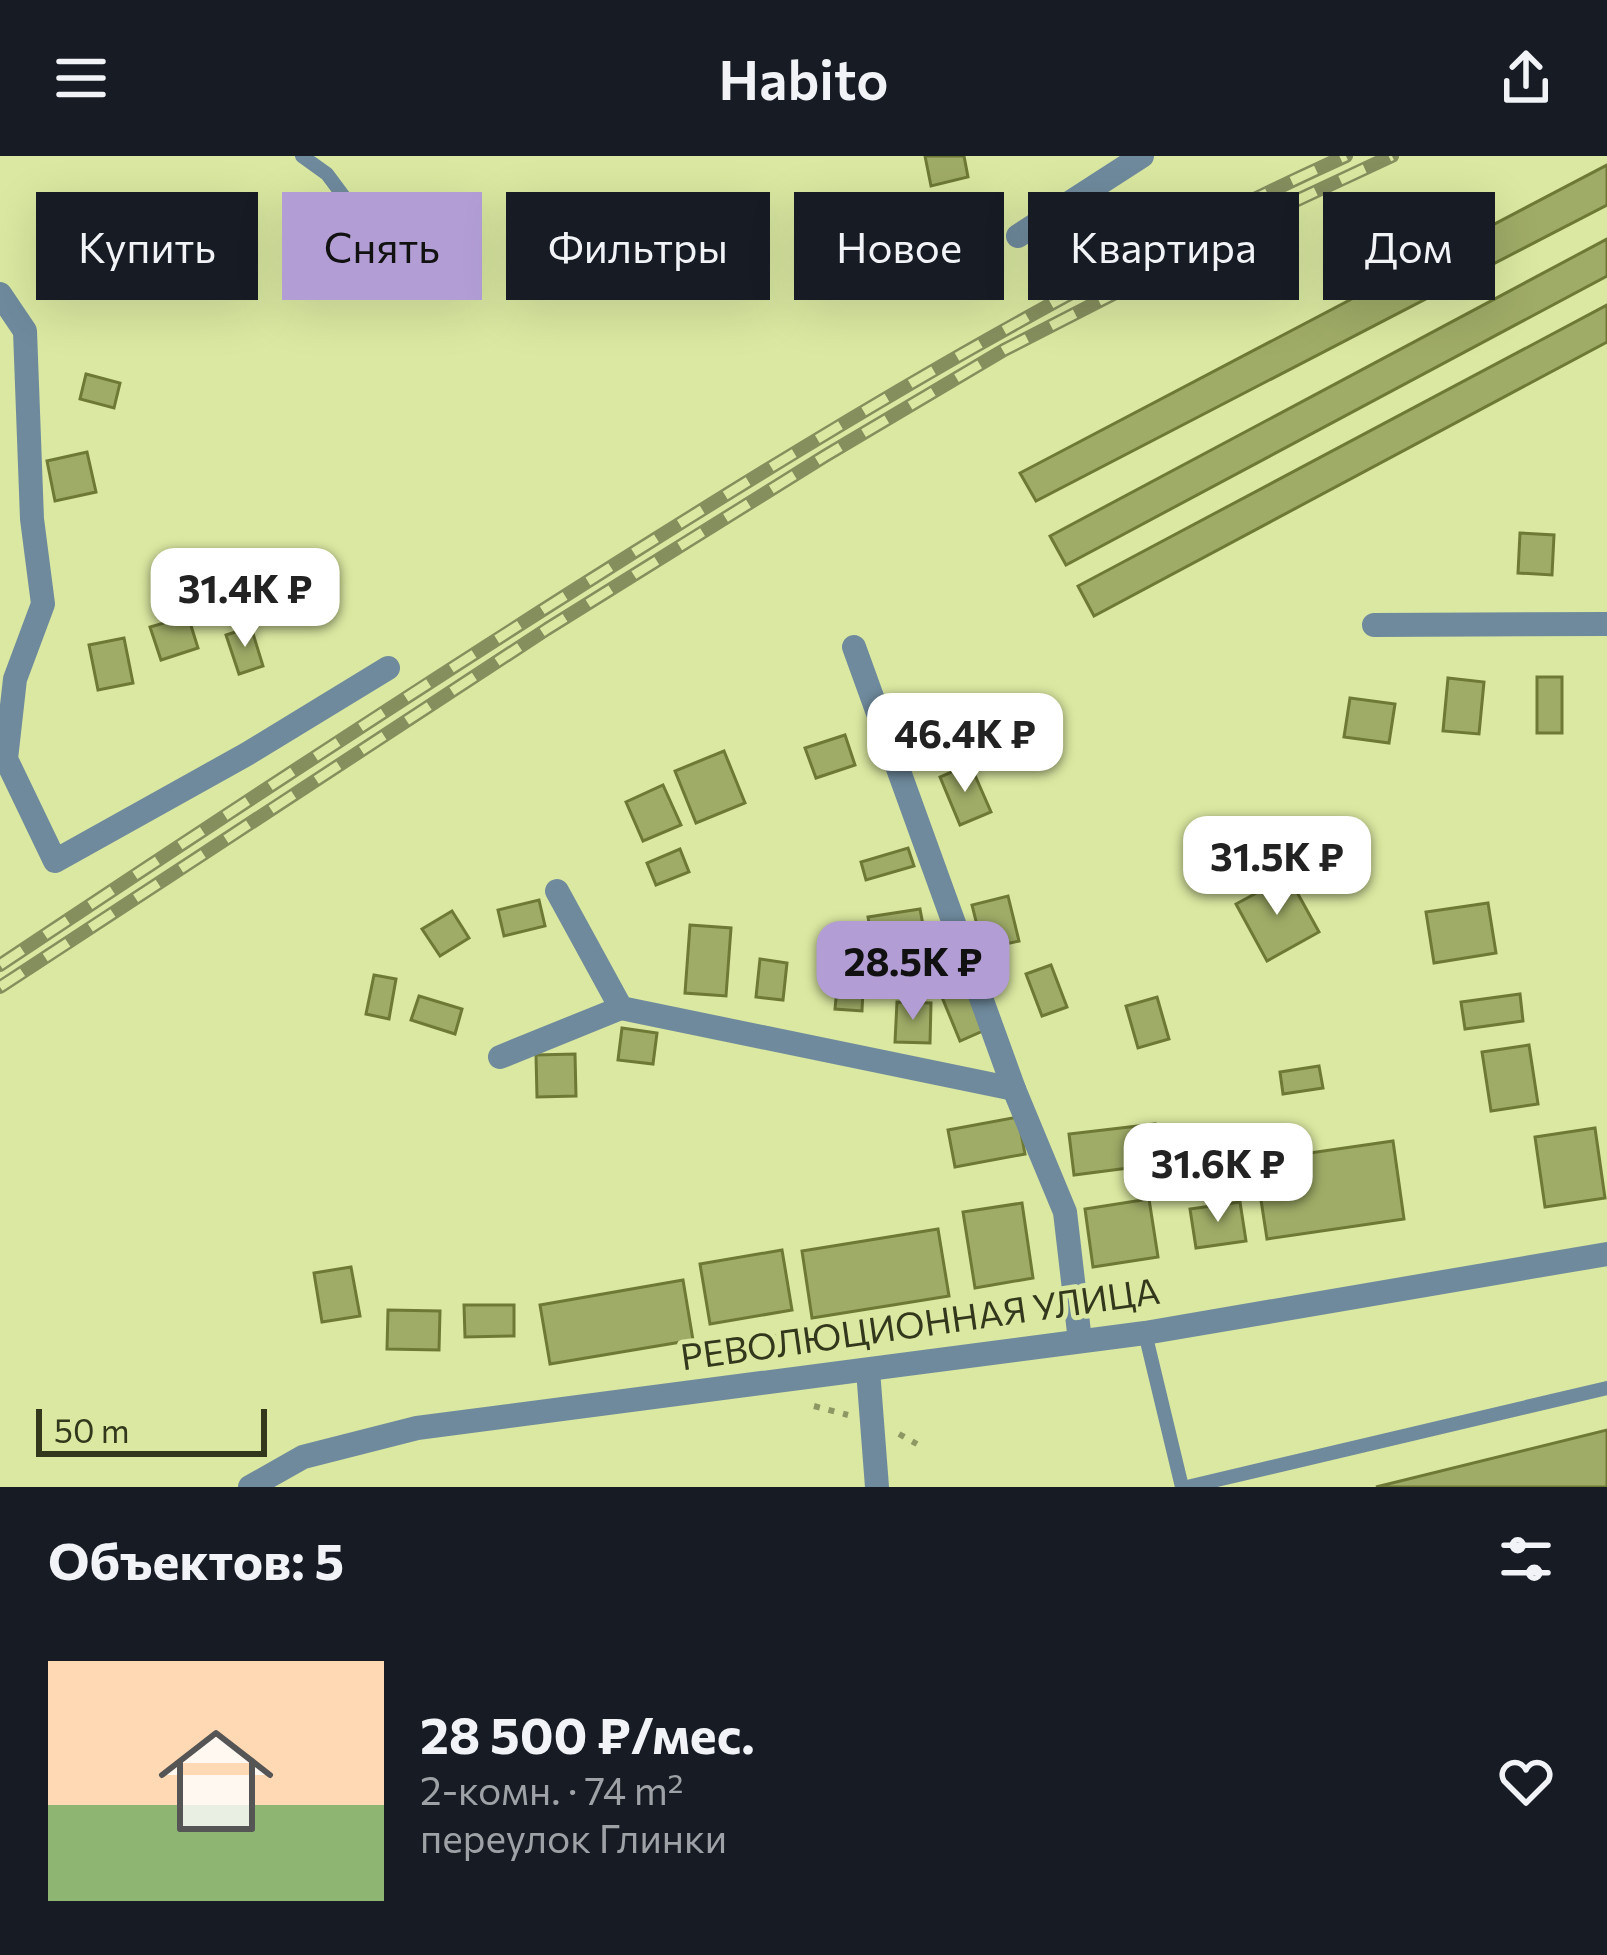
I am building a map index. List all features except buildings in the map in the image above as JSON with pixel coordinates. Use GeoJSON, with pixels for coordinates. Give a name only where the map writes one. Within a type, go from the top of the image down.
{"type":"FeatureCollection","features":[{"type":"Feature","properties":{"kind":"street"},"geometry":{"type":"LineString","coordinates":[[1018,236],[1142,156]]}},
{"type":"Feature","properties":{"kind":"street"},"geometry":{"type":"LineString","coordinates":[[0,294],[25,332],[32,519],[44,604],[14,679],[7,759],[55,861],[247,754],[388,668]]}},
{"type":"Feature","properties":{"kind":"street"},"geometry":{"type":"LineString","coordinates":[[1374,625],[1607,625]]}},
{"type":"Feature","properties":{"kind":"street"},"geometry":{"type":"LineString","coordinates":[[854,647],[1014,1089],[1065,1212],[1079,1341]]}},
{"type":"Feature","properties":{"kind":"street"},"geometry":{"type":"LineString","coordinates":[[557,891],[621,1008]]}},
{"type":"Feature","properties":{"kind":"street"},"geometry":{"type":"LineString","coordinates":[[500,1057],[621,1008],[1014,1089]]}},
{"type":"Feature","properties":{"kind":"street","name":"РЕВОЛЮЦИОННАЯ УЛИЦА"},"geometry":{"type":"LineString","coordinates":[[250,1487],[302,1457],[417,1428],[1145,1333],[1607,1254]]}},
{"type":"Feature","properties":{"kind":"street"},"geometry":{"type":"LineString","coordinates":[[868,1370],[877,1487]]}},
{"type":"Feature","properties":{"kind":"lane"},"geometry":{"type":"LineString","coordinates":[[302,156],[327,174],[340,192]]}},
{"type":"Feature","properties":{"kind":"lane"},"geometry":{"type":"LineString","coordinates":[[1145,1333],[1185,1487],[1607,1388]]}},
{"type":"Feature","properties":{"kind":"path"},"geometry":{"type":"LineString","coordinates":[[809,1406],[846,1414]]}},
{"type":"Feature","properties":{"kind":"railway"},"geometry":{"type":"LineString","coordinates":[[0,965],[462,662],[795,453],[1066,296],[1346,156]]}},
{"type":"Feature","properties":{"kind":"railway"},"geometry":{"type":"LineString","coordinates":[[0,987],[547,629],[825,456],[1004,350],[1392,156]]}}]}
